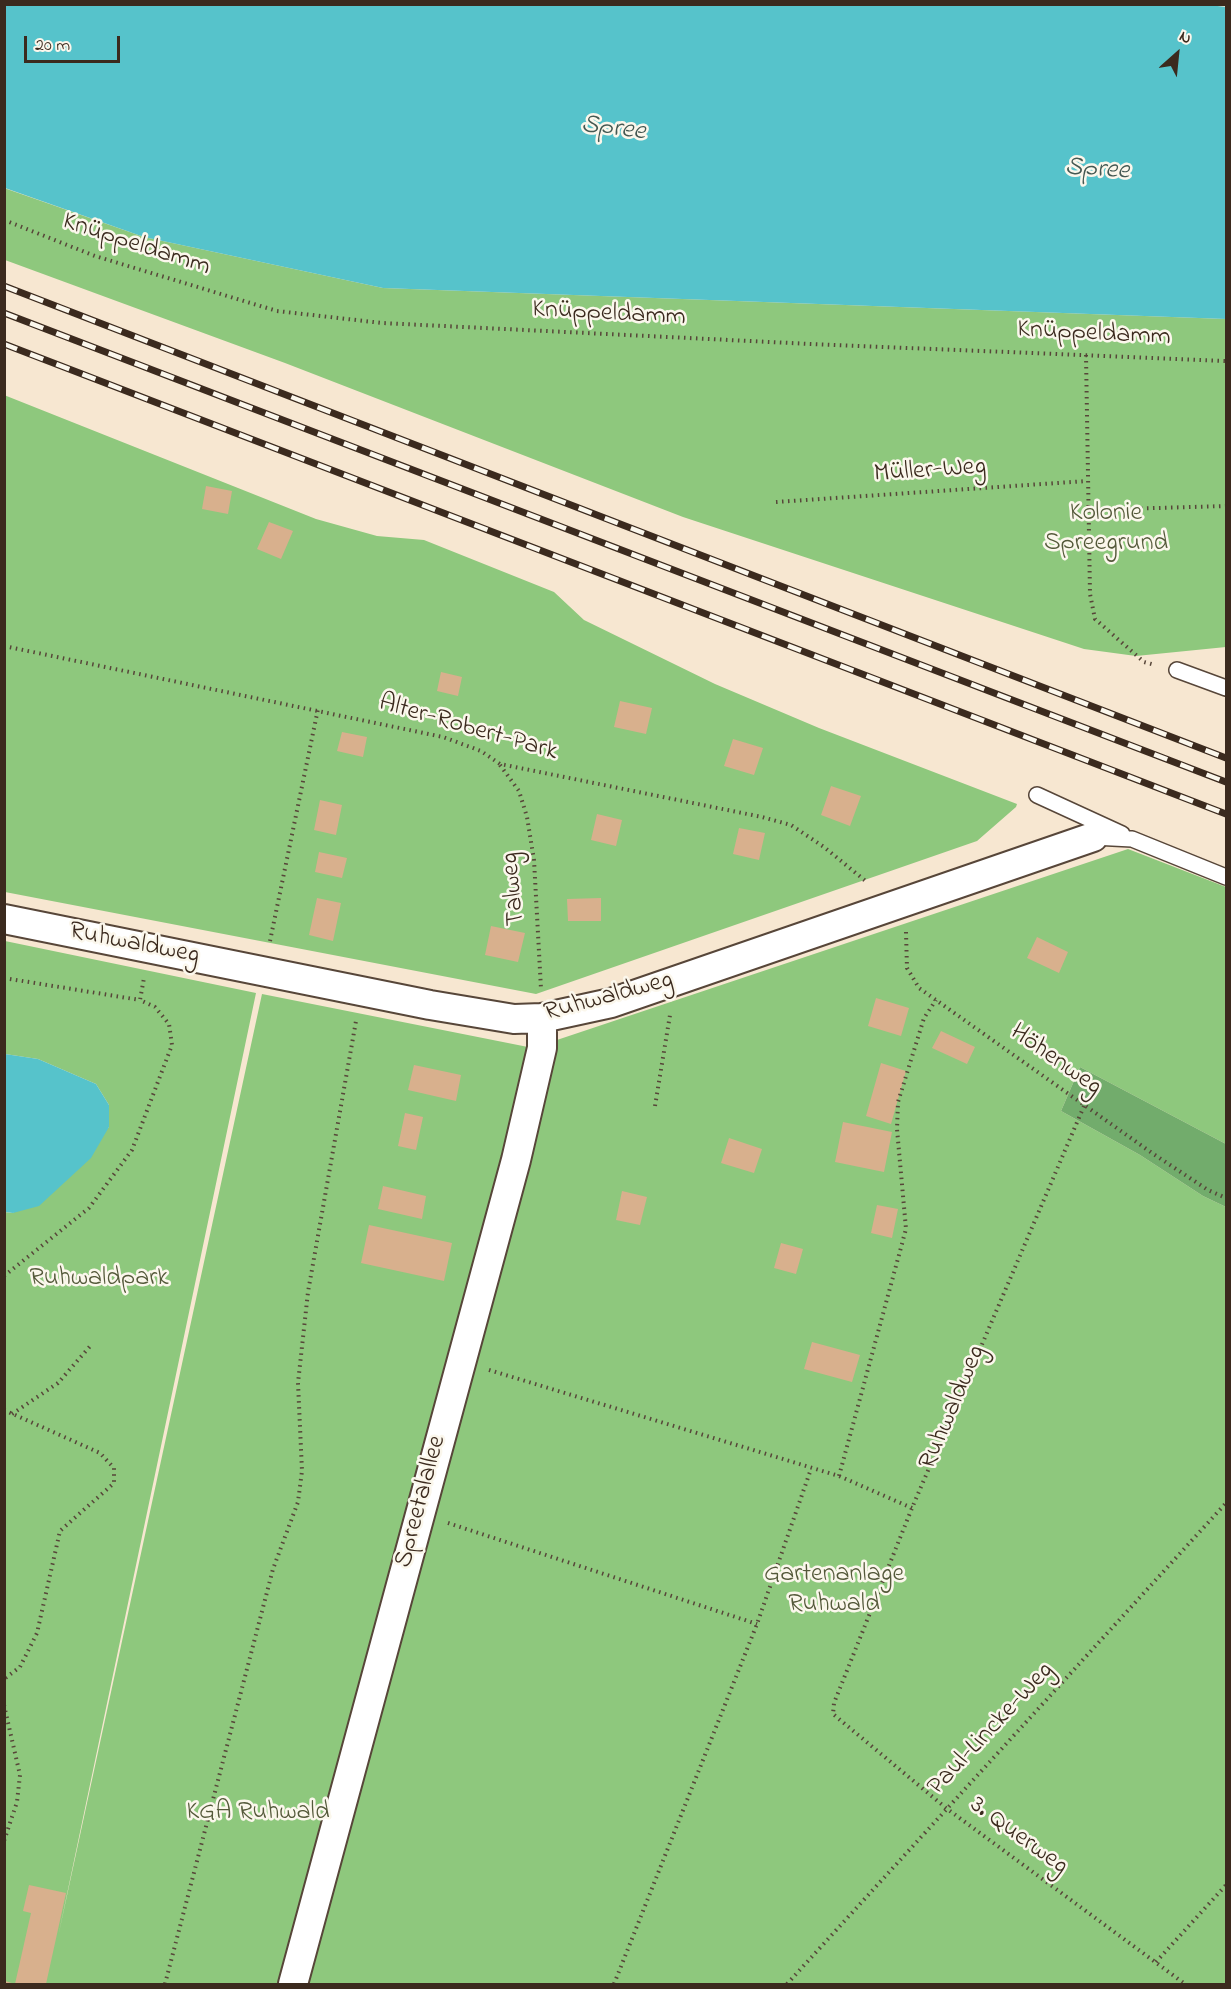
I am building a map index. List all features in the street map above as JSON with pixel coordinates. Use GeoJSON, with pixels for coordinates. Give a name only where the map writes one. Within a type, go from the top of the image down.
{"type":"FeatureCollection","features":[{"type":"Feature","properties":{"kind":"street","name":"Ruhwaldweg"},"geometry":{"type":"LineString","coordinates":[[4,919],[361,991],[514,1019],[542,1018],[611,1003],[668,983],[900,915],[1093,837]]}},
{"type":"Feature","properties":{"kind":"street","name":"Spreetalallee"},"geometry":{"type":"LineString","coordinates":[[293,1984],[460,1360],[516,1160],[542,1048],[542,1018]]}},
{"type":"Feature","properties":{"kind":"lane"},"geometry":{"type":"LineString","coordinates":[[1177,670],[1227,688]]}},
{"type":"Feature","properties":{"kind":"lane"},"geometry":{"type":"LineString","coordinates":[[1037,795],[1132,839],[1227,877]]}},
{"type":"Feature","properties":{"kind":"lane"},"geometry":{"type":"LineString","coordinates":[[1093,837],[1132,839]]}},
{"type":"Feature","properties":{"kind":"path","name":"Knüppeldamm"},"geometry":{"type":"LineString","coordinates":[[4,220],[95,256],[277,310],[394,324],[1227,360]]}},
{"type":"Feature","properties":{"kind":"path"},"geometry":{"type":"LineString","coordinates":[[1086,355],[1090,594],[1095,619],[1144,662],[1177,670]]}},
{"type":"Feature","properties":{"kind":"path","name":"Müller-Weg"},"geometry":{"type":"LineString","coordinates":[[776,502],[1087,481]]}},
{"type":"Feature","properties":{"kind":"path"},"geometry":{"type":"LineString","coordinates":[[1088,510],[1227,506]]}},
{"type":"Feature","properties":{"kind":"path","name":"Alter-Robert-Park"},"geometry":{"type":"LineString","coordinates":[[4,646],[318,709],[443,737],[481,751],[500,764],[762,817],[791,825],[824,847],[900,915]]}},
{"type":"Feature","properties":{"kind":"path"},"geometry":{"type":"LineString","coordinates":[[264,971],[318,709]]}},
{"type":"Feature","properties":{"kind":"path","name":"Talweg"},"geometry":{"type":"LineString","coordinates":[[500,764],[519,791],[529,828],[538,910],[542,1018]]}},
{"type":"Feature","properties":{"kind":"path","name":"Höhenweg"},"geometry":{"type":"LineString","coordinates":[[900,915],[907,968],[919,988],[1084,1106],[1208,1190],[1227,1198]]}},
{"type":"Feature","properties":{"kind":"path"},"geometry":{"type":"LineString","coordinates":[[140,999],[151,948]]}},
{"type":"Feature","properties":{"kind":"path"},"geometry":{"type":"LineString","coordinates":[[4,978],[140,999],[155,1007],[169,1024],[172,1045],[132,1150],[89,1208],[4,1276]]}},
{"type":"Feature","properties":{"kind":"path"},"geometry":{"type":"LineString","coordinates":[[655,1106],[673,996],[668,983]]}},
{"type":"Feature","properties":{"kind":"path"},"geometry":{"type":"LineString","coordinates":[[165,1984],[273,1569],[298,1502],[302,1471],[298,1383],[308,1292],[361,991]]}},
{"type":"Feature","properties":{"kind":"path"},"geometry":{"type":"LineString","coordinates":[[839,1476],[906,1229],[897,1129],[898,1102],[924,1018],[936,1000]]}},
{"type":"Feature","properties":{"kind":"path","name":"Ruhwaldweg"},"geometry":{"type":"LineString","coordinates":[[833,1714],[834,1702],[912,1508],[1084,1106]]}},
{"type":"Feature","properties":{"kind":"path"},"geometry":{"type":"LineString","coordinates":[[12,1414],[58,1383],[92,1344]]}},
{"type":"Feature","properties":{"kind":"path"},"geometry":{"type":"LineString","coordinates":[[460,1360],[839,1476],[912,1508]]}},
{"type":"Feature","properties":{"kind":"path"},"geometry":{"type":"LineString","coordinates":[[4,1410],[100,1453],[114,1468],[114,1483],[60,1531],[37,1633],[20,1667],[4,1679]]}},
{"type":"Feature","properties":{"kind":"path"},"geometry":{"type":"LineString","coordinates":[[614,1984],[758,1624],[811,1469]]}},
{"type":"Feature","properties":{"kind":"path","name":"Paul-Lincke-Weg"},"geometry":{"type":"LineString","coordinates":[[787,1984],[1227,1503]]}},
{"type":"Feature","properties":{"kind":"path"},"geometry":{"type":"LineString","coordinates":[[419,1514],[758,1624]]}},
{"type":"Feature","properties":{"kind":"path"},"geometry":{"type":"LineString","coordinates":[[4,1705],[20,1775],[17,1802],[4,1841]]}},
{"type":"Feature","properties":{"kind":"path","name":"3. Querweg"},"geometry":{"type":"LineString","coordinates":[[833,1714],[946,1808],[1185,1984]]}},
{"type":"Feature","properties":{"kind":"path"},"geometry":{"type":"LineString","coordinates":[[1156,1962],[1227,1885]]}},
{"type":"Feature","properties":{"kind":"green space","name":"Kolonie Spreegrund"},"geometry":{"type":"Polygon","coordinates":[[[4,188],[144,237],[383,288],[1226,319],[1226,647],[1136,656],[1084,649],[683,517],[285,363],[5,260],[4,188]]]}},
{"type":"Feature","properties":{"kind":"green space"},"geometry":{"type":"Polygon","coordinates":[[[4,395],[316,519],[377,536],[424,540],[554,592],[584,620],[715,684],[819,728],[1017,804],[1016,807],[977,841],[536,994],[5,892],[4,395]]]}},
{"type":"Feature","properties":{"kind":"green space"},"geometry":{"type":"Polygon","coordinates":[[[1128,849],[1226,887],[1226,1144],[1080,1067],[1061,1111],[1140,1155],[1203,1196],[1226,1207],[1226,1984],[5,1984],[4,1212],[13,1213],[109,1127],[109,1105],[96,1084],[38,1059],[5,1054],[5,941],[256,993],[58,1937],[262,994],[533,1048],[1128,849]]]}},
{"type":"Feature","properties":{"kind":"green space"},"geometry":{"type":"Polygon","coordinates":[[[1080,1067],[1226,1144],[1226,1207],[1203,1196],[1140,1155],[1061,1111],[1080,1067]]]}},
{"type":"Feature","properties":{"kind":"water","name":"Spree"},"geometry":{"type":"Polygon","coordinates":[[[5,5],[1209,5],[1226,7],[1226,319],[383,288],[144,237],[5,188],[5,5]]]}},
{"type":"Feature","properties":{"kind":"water"},"geometry":{"type":"Polygon","coordinates":[[[5,1054],[38,1059],[96,1084],[109,1105],[109,1127],[91,1158],[39,1206],[13,1213],[5,1212],[5,1054]]]}},
{"type":"Feature","properties":{"kind":"building"},"geometry":{"type":"Polygon","coordinates":[[[206,486],[232,491],[228,514],[202,509],[206,486]]]}},
{"type":"Feature","properties":{"kind":"building"},"geometry":{"type":"Polygon","coordinates":[[[269,522],[293,531],[281,559],[257,549],[269,522]]]}},
{"type":"Feature","properties":{"kind":"building"},"geometry":{"type":"Polygon","coordinates":[[[441,672],[462,677],[458,696],[437,691],[441,672]]]}},
{"type":"Feature","properties":{"kind":"building"},"geometry":{"type":"Polygon","coordinates":[[[620,701],[652,708],[646,734],[614,727],[620,701]]]}},
{"type":"Feature","properties":{"kind":"building"},"geometry":{"type":"Polygon","coordinates":[[[342,732],[367,737],[363,757],[337,751],[342,732]]]}},
{"type":"Feature","properties":{"kind":"building"},"geometry":{"type":"Polygon","coordinates":[[[733,739],[763,748],[754,775],[724,766],[733,739]]]}},
{"type":"Feature","properties":{"kind":"building"},"geometry":{"type":"Polygon","coordinates":[[[831,786],[861,796],[850,826],[821,815],[831,786]]]}},
{"type":"Feature","properties":{"kind":"building"},"geometry":{"type":"Polygon","coordinates":[[[320,800],[342,805],[336,835],[314,830],[320,800]]]}},
{"type":"Feature","properties":{"kind":"building"},"geometry":{"type":"Polygon","coordinates":[[[597,814],[622,820],[616,846],[591,840],[597,814]]]}},
{"type":"Feature","properties":{"kind":"building"},"geometry":{"type":"Polygon","coordinates":[[[739,828],[765,833],[759,860],[733,854],[739,828]]]}},
{"type":"Feature","properties":{"kind":"building"},"geometry":{"type":"Polygon","coordinates":[[[319,852],[347,858],[342,878],[315,872],[319,852]]]}},
{"type":"Feature","properties":{"kind":"building"},"geometry":{"type":"Polygon","coordinates":[[[317,898],[341,903],[333,941],[309,935],[317,898]]]}},
{"type":"Feature","properties":{"kind":"building"},"geometry":{"type":"Polygon","coordinates":[[[601,898],[601,921],[568,921],[567,899],[601,898]]]}},
{"type":"Feature","properties":{"kind":"building"},"geometry":{"type":"Polygon","coordinates":[[[491,926],[525,933],[518,962],[485,955],[491,926]]]}},
{"type":"Feature","properties":{"kind":"building"},"geometry":{"type":"Polygon","coordinates":[[[1037,937],[1068,952],[1059,973],[1027,958],[1037,937]]]}},
{"type":"Feature","properties":{"kind":"building"},"geometry":{"type":"Polygon","coordinates":[[[876,998],[909,1008],[901,1036],[868,1026],[876,998]]]}},
{"type":"Feature","properties":{"kind":"building"},"geometry":{"type":"Polygon","coordinates":[[[941,1031],[975,1047],[967,1064],[932,1048],[941,1031]]]}},
{"type":"Feature","properties":{"kind":"building"},"geometry":{"type":"Polygon","coordinates":[[[881,1063],[906,1071],[891,1124],[866,1116],[881,1063]]]}},
{"type":"Feature","properties":{"kind":"building"},"geometry":{"type":"Polygon","coordinates":[[[414,1065],[461,1075],[456,1101],[408,1090],[414,1065]]]}},
{"type":"Feature","properties":{"kind":"building"},"geometry":{"type":"Polygon","coordinates":[[[405,1113],[423,1117],[416,1150],[398,1146],[405,1113]]]}},
{"type":"Feature","properties":{"kind":"building"},"geometry":{"type":"Polygon","coordinates":[[[843,1122],[892,1132],[884,1172],[835,1162],[843,1122]]]}},
{"type":"Feature","properties":{"kind":"building"},"geometry":{"type":"Polygon","coordinates":[[[729,1138],[762,1149],[754,1173],[721,1163],[729,1138]]]}},
{"type":"Feature","properties":{"kind":"building"},"geometry":{"type":"Polygon","coordinates":[[[383,1186],[426,1196],[422,1219],[378,1209],[383,1186]]]}},
{"type":"Feature","properties":{"kind":"building"},"geometry":{"type":"Polygon","coordinates":[[[622,1191],[647,1197],[640,1225],[616,1220],[622,1191]]]}},
{"type":"Feature","properties":{"kind":"building"},"geometry":{"type":"Polygon","coordinates":[[[877,1205],[898,1209],[892,1238],[871,1233],[877,1205]]]}},
{"type":"Feature","properties":{"kind":"building"},"geometry":{"type":"Polygon","coordinates":[[[369,1225],[452,1243],[444,1281],[361,1263],[369,1225]]]}},
{"type":"Feature","properties":{"kind":"building"},"geometry":{"type":"Polygon","coordinates":[[[781,1243],[803,1249],[796,1274],[774,1268],[781,1243]]]}},
{"type":"Feature","properties":{"kind":"building"},"geometry":{"type":"Polygon","coordinates":[[[812,1342],[860,1355],[852,1382],[804,1369],[812,1342]]]}},
{"type":"Feature","properties":{"kind":"building"},"geometry":{"type":"Polygon","coordinates":[[[29,1885],[66,1893],[46,1984],[15,1984],[31,1913],[23,1911],[29,1885]]]}},
{"type":"Feature","properties":{"kind":"railway"},"geometry":{"type":"LineString","coordinates":[[4,286],[1226,758]]}},
{"type":"Feature","properties":{"kind":"railway"},"geometry":{"type":"LineString","coordinates":[[4,313],[1226,782]]}},
{"type":"Feature","properties":{"kind":"railway"},"geometry":{"type":"LineString","coordinates":[[4,344],[1226,814]]}},
{"type":"Feature","properties":{"kind":"park label","name":"Ruhwaldpark"},"geometry":{"type":"Point","coordinates":[99,1280]}},
{"type":"Feature","properties":{"kind":"park label","name":"Gartenanlage Ruhwald"},"geometry":{"type":"Point","coordinates":[834,1591]}},
{"type":"Feature","properties":{"kind":"park label","name":"KGA Ruhwald"},"geometry":{"type":"Point","coordinates":[258,1814]}}]}
